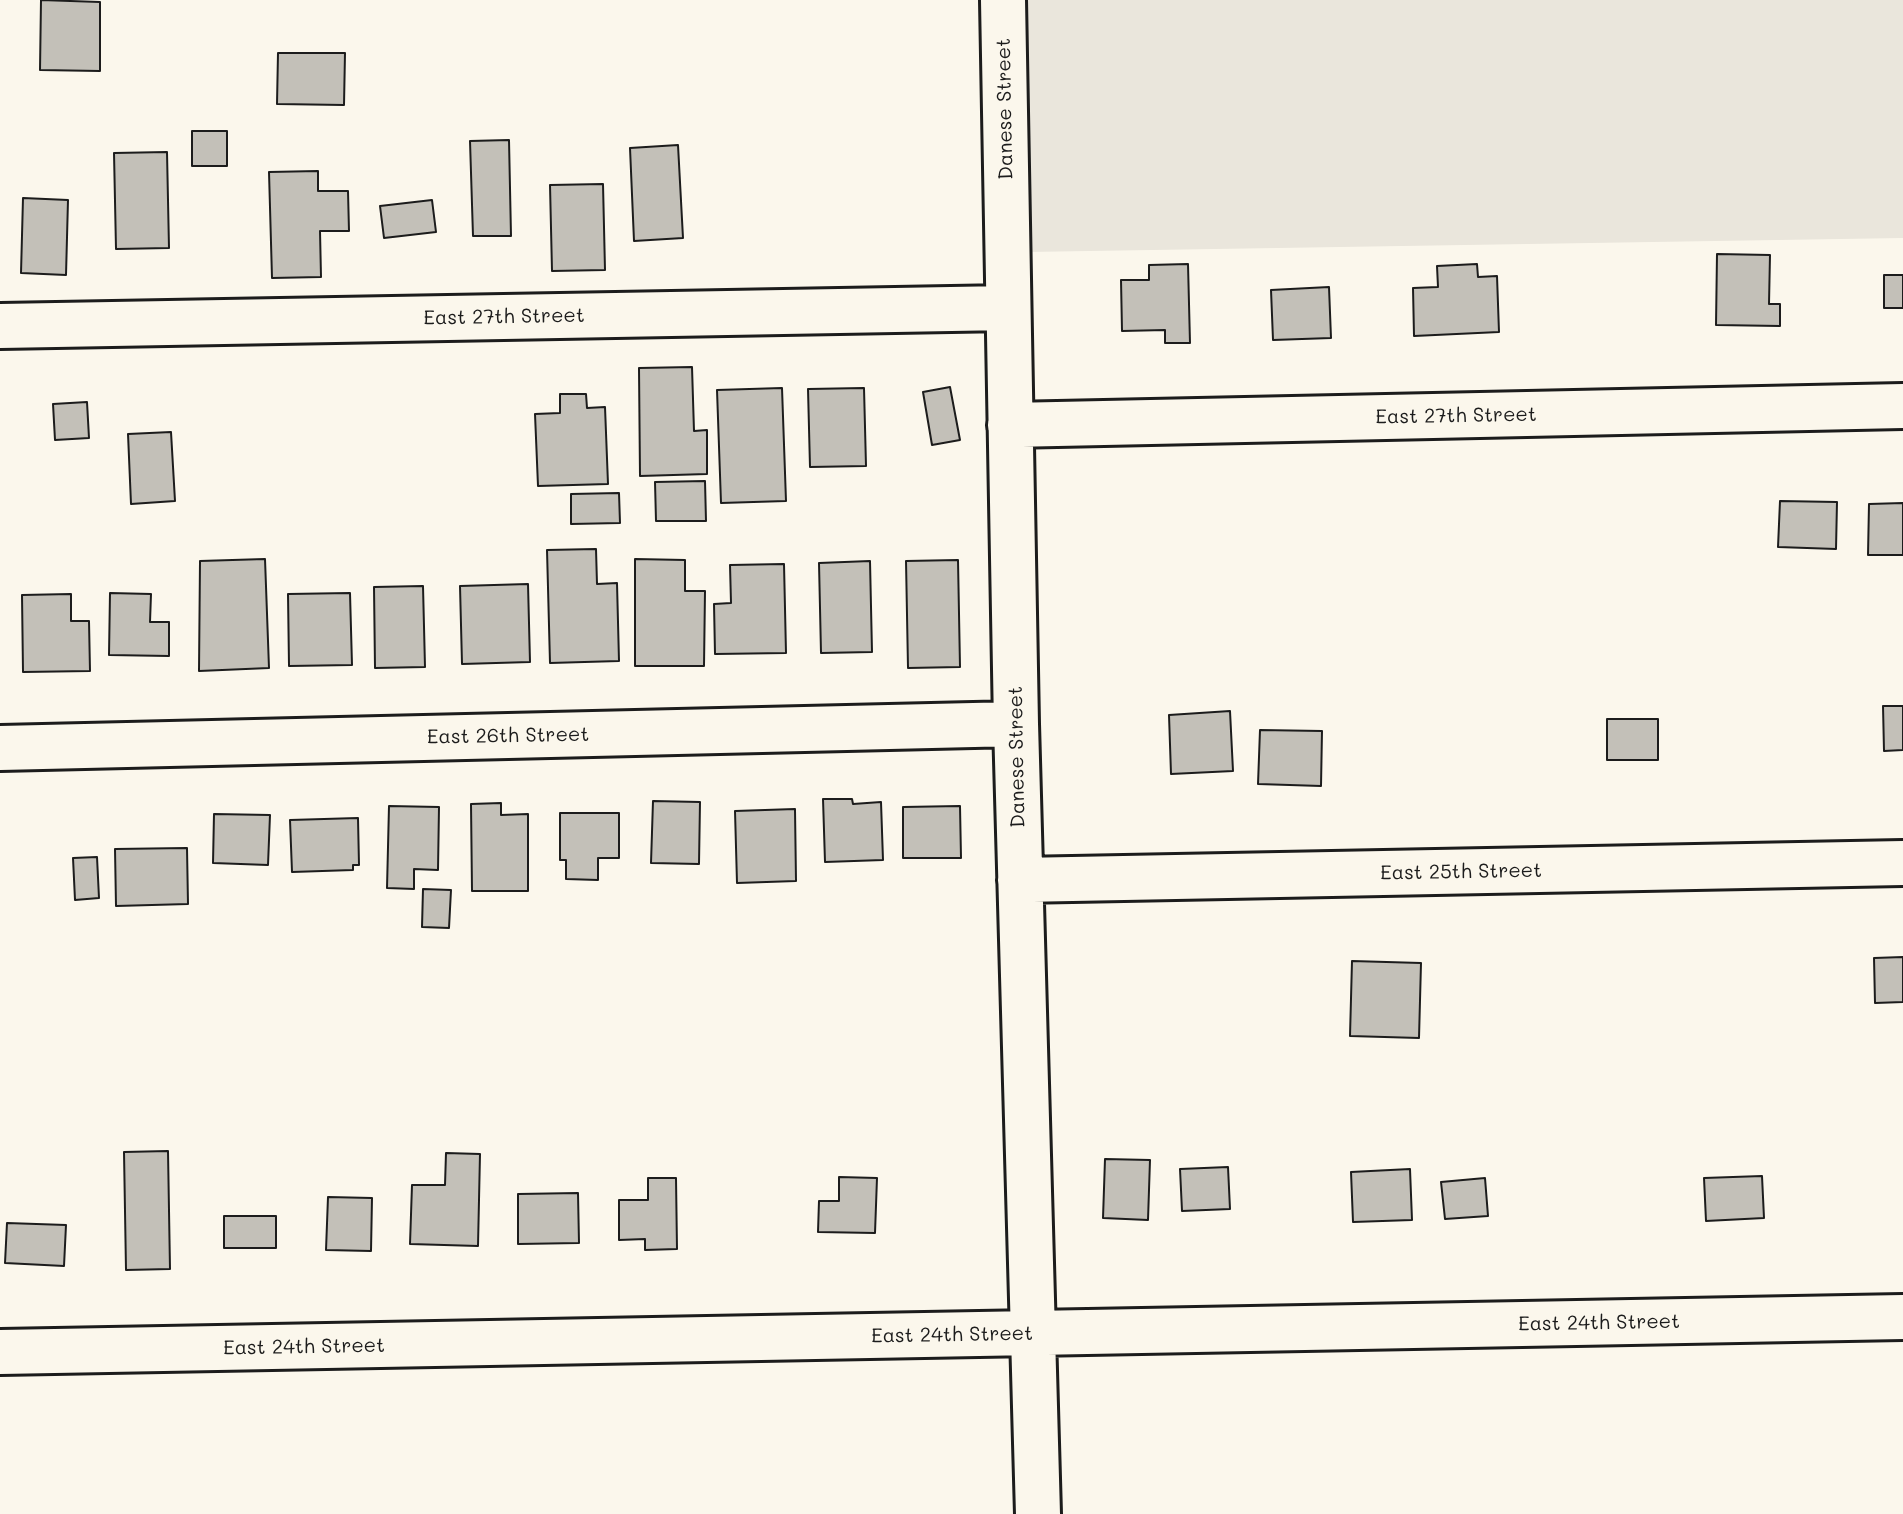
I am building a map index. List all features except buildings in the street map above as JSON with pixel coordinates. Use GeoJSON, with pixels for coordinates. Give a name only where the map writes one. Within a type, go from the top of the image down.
{"type":"FeatureCollection","features":[{"type":"Feature","properties":{"kind":"street","name":"Danese Street"},"geometry":{"type":"LineString","coordinates":[[1003,0],[1016,724],[1038,1514]]}},
{"type":"Feature","properties":{"kind":"street","name":"East 27th Street"},"geometry":{"type":"LineString","coordinates":[[0,326],[1007,308]]}},
{"type":"Feature","properties":{"kind":"street","name":"East 27th Street"},"geometry":{"type":"LineString","coordinates":[[1010,425],[1903,406]]}},
{"type":"Feature","properties":{"kind":"street","name":"East 26th Street"},"geometry":{"type":"LineString","coordinates":[[0,748],[1016,724]]}},
{"type":"Feature","properties":{"kind":"street","name":"East 25th Street"},"geometry":{"type":"LineString","coordinates":[[1020,880],[1903,863]]}},
{"type":"Feature","properties":{"kind":"street","name":"East 24th Street"},"geometry":{"type":"LineString","coordinates":[[0,1352],[1903,1317]]}},
{"type":"Feature","properties":{"kind":"shaded area"},"geometry":{"type":"Polygon","coordinates":[[[1028,0],[1903,0],[1903,238],[1027,252],[1028,0]]]}}]}
